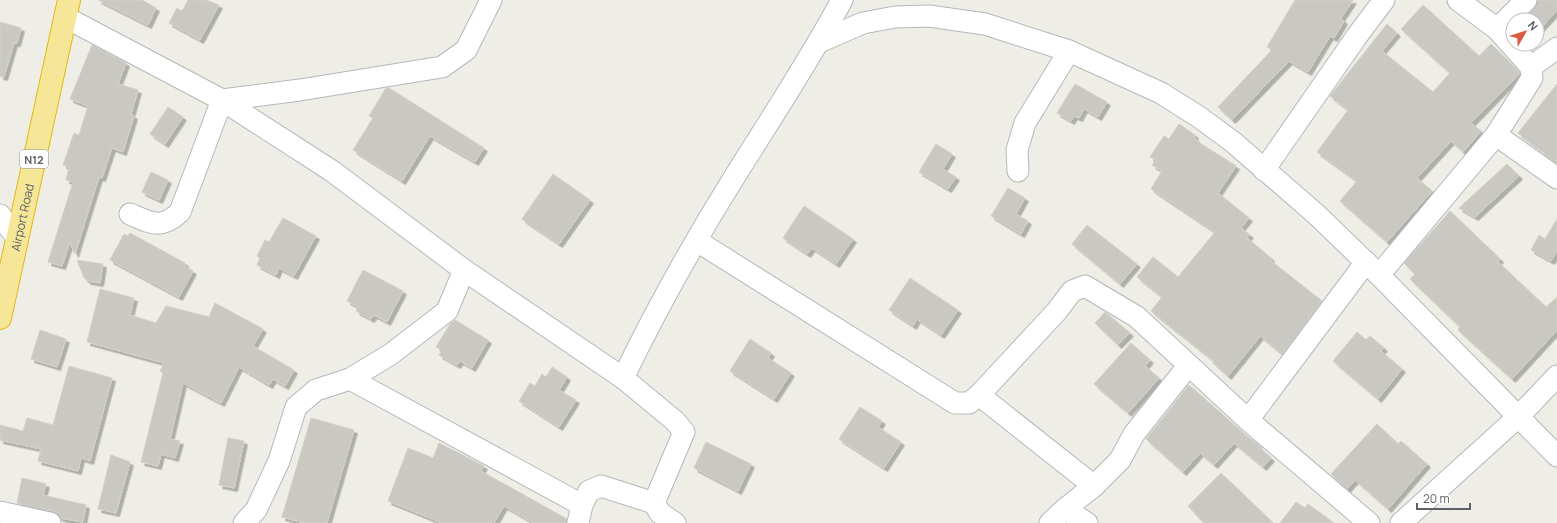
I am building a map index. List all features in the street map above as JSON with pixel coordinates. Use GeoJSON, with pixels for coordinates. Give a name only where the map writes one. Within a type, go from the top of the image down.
{"type":"FeatureCollection","features":[{"type":"Feature","properties":{"kind":"highway","name":"Airport Road"},"geometry":{"type":"LineString","coordinates":[[0,318],[67,8]]}},
{"type":"Feature","properties":{"kind":"street"},"geometry":{"type":"LineString","coordinates":[[222,100],[300,90],[442,67],[466,50],[491,0]]}},
{"type":"Feature","properties":{"kind":"street"},"geometry":{"type":"LineString","coordinates":[[623,378],[651,319],[696,241],[819,42],[842,0]]}},
{"type":"Feature","properties":{"kind":"street"},"geometry":{"type":"LineString","coordinates":[[1264,170],[1357,36],[1384,0]]}},
{"type":"Feature","properties":{"kind":"street"},"geometry":{"type":"LineString","coordinates":[[1248,420],[1372,269],[1496,135],[1529,85],[1532,78],[1532,67],[1497,29],[1458,0]]}},
{"type":"Feature","properties":{"kind":"street"},"geometry":{"type":"LineString","coordinates":[[1497,29],[1526,0]]}},
{"type":"Feature","properties":{"kind":"street"},"geometry":{"type":"LineString","coordinates":[[67,8],[222,100],[332,171],[464,270],[623,378],[675,421],[684,432],[654,503]]}},
{"type":"Feature","properties":{"kind":"street"},"geometry":{"type":"LineString","coordinates":[[819,42],[864,23],[895,17],[929,16],[985,24],[1069,51],[1161,93],[1199,117],[1233,142],[1317,215],[1519,416],[1557,456]]}},
{"type":"Feature","properties":{"kind":"street"},"geometry":{"type":"LineString","coordinates":[[1532,67],[1557,48]]}},
{"type":"Feature","properties":{"kind":"street"},"geometry":{"type":"LineString","coordinates":[[1018,171],[1016,150],[1025,123],[1069,51]]}},
{"type":"Feature","properties":{"kind":"street"},"geometry":{"type":"LineString","coordinates":[[130,214],[152,224],[170,221],[180,212],[222,100]]}},
{"type":"Feature","properties":{"kind":"street"},"geometry":{"type":"LineString","coordinates":[[1496,135],[1557,178]]}},
{"type":"Feature","properties":{"kind":"street"},"geometry":{"type":"LineString","coordinates":[[0,215],[17,238]]}},
{"type":"Feature","properties":{"kind":"street"},"geometry":{"type":"LineString","coordinates":[[696,241],[955,403],[969,403],[979,395],[1057,311],[1072,291],[1085,286],[1137,317],[1188,366],[1248,420],[1370,523]]}},
{"type":"Feature","properties":{"kind":"street"},"geometry":{"type":"LineString","coordinates":[[244,523],[256,510],[280,461],[296,407],[316,390],[350,379],[391,354],[447,311],[464,270]]}},
{"type":"Feature","properties":{"kind":"street"},"geometry":{"type":"LineString","coordinates":[[1050,523],[1065,508],[1094,486],[1120,460],[1134,434],[1188,366]]}},
{"type":"Feature","properties":{"kind":"street"},"geometry":{"type":"LineString","coordinates":[[1401,523],[1519,416],[1557,376]]}},
{"type":"Feature","properties":{"kind":"street"},"geometry":{"type":"LineString","coordinates":[[350,379],[580,514],[589,492],[601,486],[654,503],[660,513],[675,523]]}},
{"type":"Feature","properties":{"kind":"street"},"geometry":{"type":"LineString","coordinates":[[979,395],[1094,486]]}},
{"type":"Feature","properties":{"kind":"street"},"geometry":{"type":"LineString","coordinates":[[1065,508],[1087,523]]}},
{"type":"Feature","properties":{"kind":"street"},"geometry":{"type":"LineString","coordinates":[[0,512],[50,523]]}},
{"type":"Feature","properties":{"kind":"building"},"geometry":{"type":"Polygon","coordinates":[[[98,0],[142,0],[156,8],[148,25],[98,0]]]}},
{"type":"Feature","properties":{"kind":"building"},"geometry":{"type":"Polygon","coordinates":[[[188,0],[206,0],[219,5],[200,40],[169,23],[177,8],[182,11],[188,0]]]}},
{"type":"Feature","properties":{"kind":"building"},"geometry":{"type":"Polygon","coordinates":[[[1295,0],[1353,0],[1341,18],[1344,21],[1334,38],[1330,36],[1308,72],[1289,61],[1232,120],[1218,107],[1272,50],[1267,47],[1295,0]]]}},
{"type":"Feature","properties":{"kind":"building"},"geometry":{"type":"Polygon","coordinates":[[[1538,0],[1557,0],[1557,10],[1545,23],[1545,12],[1530,12],[1538,0]]]}},
{"type":"Feature","properties":{"kind":"building"},"geometry":{"type":"Polygon","coordinates":[[[1423,5],[1479,56],[1491,44],[1520,73],[1471,123],[1481,131],[1463,152],[1451,141],[1417,178],[1432,191],[1387,242],[1340,201],[1357,181],[1317,152],[1348,110],[1330,96],[1387,24],[1397,33],[1382,51],[1433,92],[1450,73],[1401,29],[1423,5]]]}},
{"type":"Feature","properties":{"kind":"building"},"geometry":{"type":"Polygon","coordinates":[[[0,22],[21,28],[17,43],[14,43],[4,77],[0,76],[0,22]]]}},
{"type":"Feature","properties":{"kind":"building"},"geometry":{"type":"Polygon","coordinates":[[[92,45],[126,63],[118,84],[138,90],[131,114],[134,116],[123,152],[112,148],[102,178],[99,177],[75,254],[70,242],[62,266],[48,262],[73,182],[66,180],[69,167],[63,165],[74,133],[79,135],[88,106],[70,99],[92,45]]]}},
{"type":"Feature","properties":{"kind":"building"},"geometry":{"type":"Polygon","coordinates":[[[1075,84],[1107,102],[1098,117],[1084,109],[1079,118],[1074,116],[1071,121],[1057,113],[1075,84]]]}},
{"type":"Feature","properties":{"kind":"building"},"geometry":{"type":"Polygon","coordinates":[[[1557,84],[1557,163],[1518,133],[1557,84]]]}},
{"type":"Feature","properties":{"kind":"building"},"geometry":{"type":"Polygon","coordinates":[[[386,88],[389,88],[484,148],[475,162],[430,136],[402,181],[353,150],[373,118],[369,116],[386,88]]]}},
{"type":"Feature","properties":{"kind":"building"},"geometry":{"type":"Polygon","coordinates":[[[168,107],[183,117],[165,144],[150,134],[168,107]]]}},
{"type":"Feature","properties":{"kind":"building"},"geometry":{"type":"Polygon","coordinates":[[[1179,124],[1195,135],[1194,137],[1200,143],[1236,166],[1218,193],[1249,218],[1241,228],[1250,235],[1247,238],[1271,258],[1270,260],[1322,301],[1282,354],[1260,336],[1228,376],[1213,363],[1214,361],[1151,311],[1162,297],[1137,277],[1153,257],[1178,277],[1215,232],[1151,189],[1162,171],[1152,165],[1156,160],[1150,157],[1164,136],[1169,139],[1179,124]]]}},
{"type":"Feature","properties":{"kind":"building"},"geometry":{"type":"Polygon","coordinates":[[[936,144],[952,154],[943,169],[956,177],[948,189],[919,172],[936,144]]]}},
{"type":"Feature","properties":{"kind":"building"},"geometry":{"type":"Polygon","coordinates":[[[1507,164],[1519,176],[1475,217],[1459,208],[1507,164]]]}},
{"type":"Feature","properties":{"kind":"building"},"geometry":{"type":"Polygon","coordinates":[[[151,172],[168,180],[159,200],[142,192],[151,172]]]}},
{"type":"Feature","properties":{"kind":"building"},"geometry":{"type":"Polygon","coordinates":[[[553,174],[590,200],[559,244],[522,219],[553,174]]]}},
{"type":"Feature","properties":{"kind":"building"},"geometry":{"type":"Polygon","coordinates":[[[1008,188],[1025,198],[1016,214],[1028,221],[1021,234],[991,216],[1008,188]]]}},
{"type":"Feature","properties":{"kind":"building"},"geometry":{"type":"Polygon","coordinates":[[[804,206],[853,239],[836,264],[812,248],[807,254],[783,238],[804,206]]]}},
{"type":"Feature","properties":{"kind":"building"},"geometry":{"type":"Polygon","coordinates":[[[1450,211],[1500,259],[1498,262],[1546,307],[1557,297],[1557,330],[1512,379],[1458,330],[1460,327],[1410,279],[1415,274],[1404,263],[1450,211]]]}},
{"type":"Feature","properties":{"kind":"building"},"geometry":{"type":"Polygon","coordinates":[[[283,218],[316,236],[294,276],[279,268],[276,275],[257,265],[260,258],[257,256],[265,240],[269,242],[283,218]]]}},
{"type":"Feature","properties":{"kind":"building"},"geometry":{"type":"Polygon","coordinates":[[[1557,219],[1557,251],[1551,261],[1531,250],[1539,235],[1545,239],[1557,219]]]}},
{"type":"Feature","properties":{"kind":"building"},"geometry":{"type":"Polygon","coordinates":[[[1087,225],[1137,264],[1120,284],[1072,244],[1087,225]]]}},
{"type":"Feature","properties":{"kind":"building"},"geometry":{"type":"Polygon","coordinates":[[[130,233],[185,263],[184,266],[193,271],[179,297],[110,260],[124,234],[128,236],[130,233]]]}},
{"type":"Feature","properties":{"kind":"building"},"geometry":{"type":"Polygon","coordinates":[[[77,260],[103,264],[100,283],[88,281],[84,278],[77,260]]]}},
{"type":"Feature","properties":{"kind":"building"},"geometry":{"type":"Polygon","coordinates":[[[363,270],[403,291],[387,322],[374,315],[371,319],[356,311],[358,307],[347,301],[363,270]]]}},
{"type":"Feature","properties":{"kind":"building"},"geometry":{"type":"Polygon","coordinates":[[[910,278],[958,310],[941,335],[917,319],[913,326],[889,310],[910,278]]]}},
{"type":"Feature","properties":{"kind":"building"},"geometry":{"type":"Polygon","coordinates":[[[100,289],[134,298],[130,315],[156,323],[166,306],[209,317],[215,303],[263,329],[253,346],[294,370],[285,386],[273,379],[269,385],[239,367],[221,403],[183,383],[170,439],[180,441],[175,458],[161,454],[158,466],[141,462],[163,373],[160,371],[164,363],[87,342],[100,289]]]}},
{"type":"Feature","properties":{"kind":"building"},"geometry":{"type":"Polygon","coordinates":[[[1105,312],[1130,333],[1118,345],[1095,323],[1105,312]]]}},
{"type":"Feature","properties":{"kind":"building"},"geometry":{"type":"Polygon","coordinates":[[[455,320],[488,340],[472,368],[460,361],[457,365],[439,355],[442,350],[436,347],[450,324],[455,320]]]}},
{"type":"Feature","properties":{"kind":"building"},"geometry":{"type":"Polygon","coordinates":[[[40,330],[66,339],[57,367],[31,359],[40,330]]]}},
{"type":"Feature","properties":{"kind":"building"},"geometry":{"type":"Polygon","coordinates":[[[1357,332],[1366,340],[1370,336],[1384,348],[1381,351],[1402,369],[1378,399],[1333,361],[1357,332]]]}},
{"type":"Feature","properties":{"kind":"building"},"geometry":{"type":"Polygon","coordinates":[[[750,339],[771,353],[768,358],[791,373],[774,399],[730,371],[750,339]]]}},
{"type":"Feature","properties":{"kind":"building"},"geometry":{"type":"Polygon","coordinates":[[[1131,343],[1150,360],[1145,366],[1159,378],[1128,413],[1094,384],[1131,343]]]}},
{"type":"Feature","properties":{"kind":"building"},"geometry":{"type":"Polygon","coordinates":[[[69,366],[112,378],[90,461],[81,458],[78,471],[38,461],[41,449],[0,440],[0,425],[23,431],[27,418],[53,425],[69,366]]]}},
{"type":"Feature","properties":{"kind":"building"},"geometry":{"type":"Polygon","coordinates":[[[552,367],[567,377],[559,390],[576,400],[559,427],[519,401],[530,383],[535,386],[542,374],[546,377],[552,367]]]}},
{"type":"Feature","properties":{"kind":"building"},"geometry":{"type":"Polygon","coordinates":[[[1189,385],[1259,445],[1258,446],[1271,458],[1263,467],[1234,443],[1214,465],[1200,453],[1183,472],[1146,439],[1189,385]]]}},
{"type":"Feature","properties":{"kind":"building"},"geometry":{"type":"Polygon","coordinates":[[[860,407],[882,421],[878,427],[901,442],[884,468],[839,439],[860,407]]]}},
{"type":"Feature","properties":{"kind":"building"},"geometry":{"type":"Polygon","coordinates":[[[311,418],[354,430],[327,523],[304,523],[282,517],[311,418]]]}},
{"type":"Feature","properties":{"kind":"building"},"geometry":{"type":"Polygon","coordinates":[[[1377,424],[1398,444],[1401,441],[1427,464],[1388,509],[1355,480],[1347,489],[1331,474],[1377,424]]]}},
{"type":"Feature","properties":{"kind":"building"},"geometry":{"type":"Polygon","coordinates":[[[228,438],[244,441],[234,488],[219,485],[228,438]]]}},
{"type":"Feature","properties":{"kind":"building"},"geometry":{"type":"Polygon","coordinates":[[[706,442],[751,464],[738,491],[694,468],[706,442]]]}},
{"type":"Feature","properties":{"kind":"building"},"geometry":{"type":"Polygon","coordinates":[[[439,443],[484,466],[481,471],[567,519],[566,523],[534,523],[504,506],[494,523],[442,523],[388,501],[408,448],[433,458],[439,443]]]}},
{"type":"Feature","properties":{"kind":"building"},"geometry":{"type":"Polygon","coordinates":[[[111,455],[130,462],[116,513],[98,509],[111,455]]]}},
{"type":"Feature","properties":{"kind":"building"},"geometry":{"type":"Polygon","coordinates":[[[1221,473],[1273,523],[1204,523],[1188,506],[1221,473]]]}},
{"type":"Feature","properties":{"kind":"building"},"geometry":{"type":"Polygon","coordinates":[[[22,478],[46,484],[43,495],[86,505],[83,522],[60,518],[53,511],[17,503],[22,478]]]}},
{"type":"Feature","properties":{"kind":"building"},"geometry":{"type":"Polygon","coordinates":[[[1296,502],[1305,508],[1308,504],[1334,523],[1280,523],[1296,502]]]}}]}
